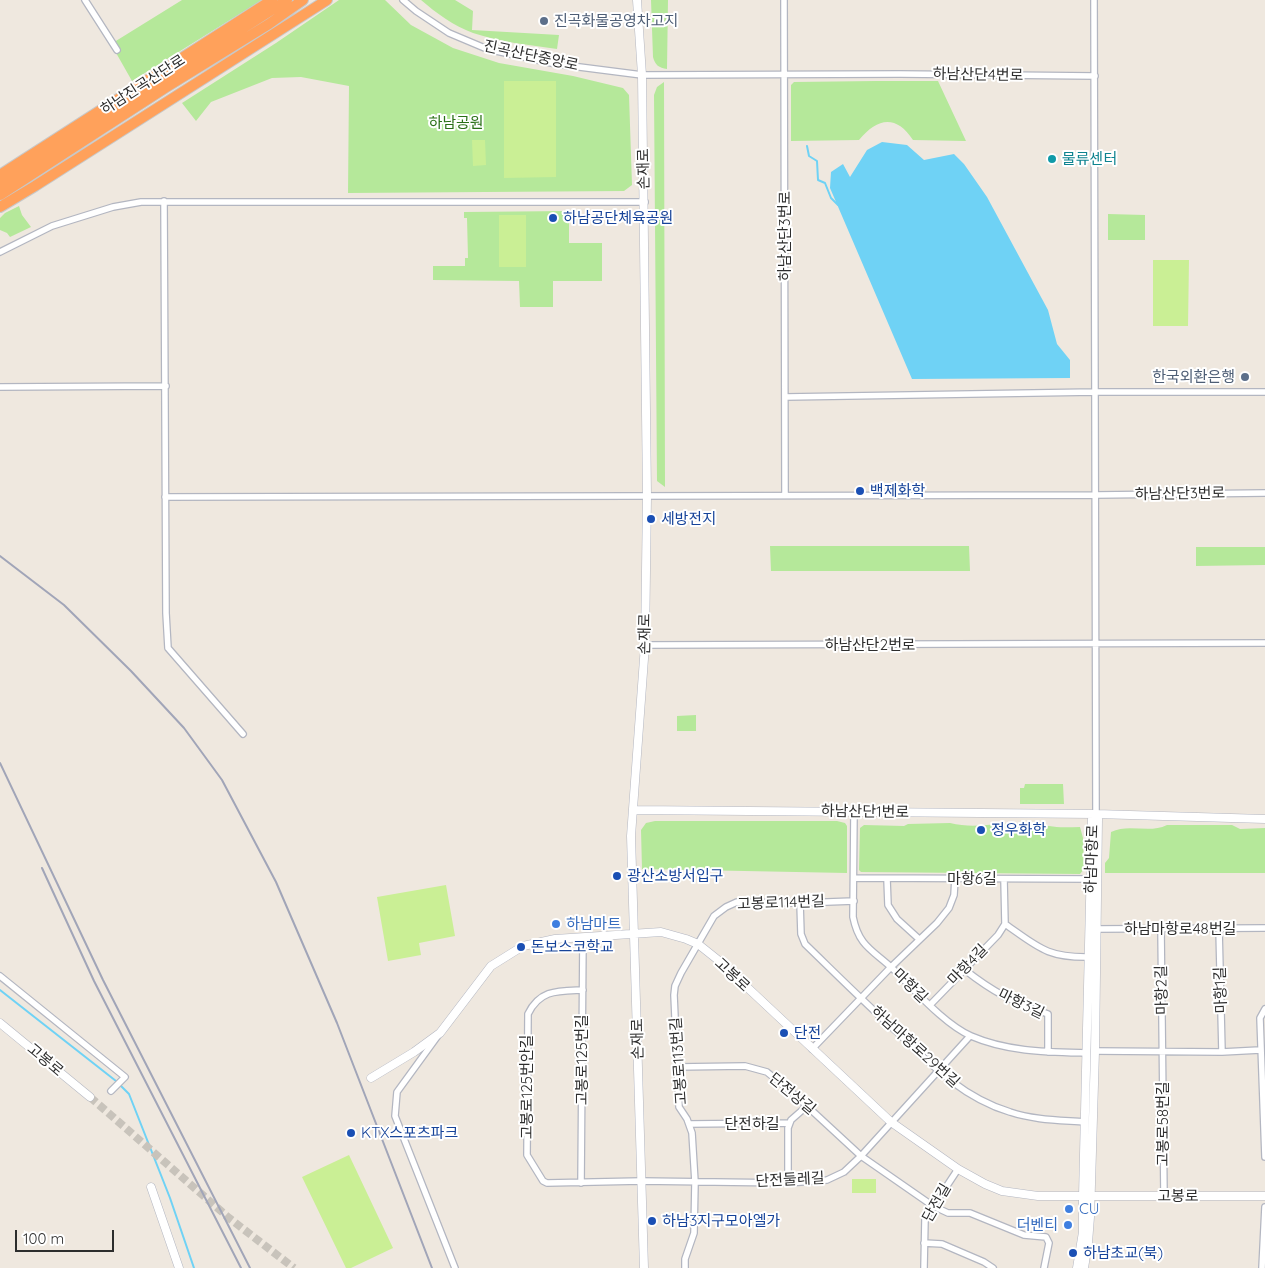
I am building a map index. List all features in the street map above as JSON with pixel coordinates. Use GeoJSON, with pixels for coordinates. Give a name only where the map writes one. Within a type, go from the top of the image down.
{"type":"FeatureCollection","features":[{"type":"Feature","properties":{"kind":"highway"},"geometry":{"type":"LineString","coordinates":[[0,175],[272,0]]}},
{"type":"Feature","properties":{"kind":"highway","name":"하남진곡산단로"},"geometry":{"type":"LineString","coordinates":[[0,195],[287,0]]}},
{"type":"Feature","properties":{"kind":"highway","name":"하남진곡산단로"},"geometry":{"type":"LineString","coordinates":[[0,184],[162,85],[269,24],[303,0]]}},
{"type":"Feature","properties":{"kind":"highway"},"geometry":{"type":"LineString","coordinates":[[0,207],[327,0]]}},
{"type":"Feature","properties":{"kind":"main road","name":"손재로"},"geometry":{"type":"LineString","coordinates":[[637,0],[642,75],[645,202],[648,496],[645,645],[631,836],[644,1268]]}},
{"type":"Feature","properties":{"kind":"main road","name":"하남산단1번로"},"geometry":{"type":"LineString","coordinates":[[634,810],[1096,814],[1265,819]]}},
{"type":"Feature","properties":{"kind":"main road","name":"하남마항로"},"geometry":{"type":"LineString","coordinates":[[1084,1268],[1089,1238],[1086,1196],[1085,1122],[1091,1052],[1092,819],[1096,814]]}},
{"type":"Feature","properties":{"kind":"main road","name":"하남마항로"},"geometry":{"type":"LineString","coordinates":[[1077,1268],[1084,1232],[1086,1196],[1096,929],[1098,819],[1096,814]]}},
{"type":"Feature","properties":{"kind":"main road","name":"고봉로"},"geometry":{"type":"LineString","coordinates":[[371,1078],[440,1034],[479,980],[501,958],[527,945],[554,939],[661,932],[698,944],[718,960],[891,1122],[958,1169],[984,1184],[1002,1191],[1038,1196],[1265,1196]]}},
{"type":"Feature","properties":{"kind":"main road","name":"고봉로"},"geometry":{"type":"LineString","coordinates":[[0,1023],[90,1097]]}},
{"type":"Feature","properties":{"kind":"main road"},"geometry":{"type":"LineString","coordinates":[[151,1187],[179,1268]]}},
{"type":"Feature","properties":{"kind":"street"},"geometry":{"type":"LineString","coordinates":[[85,0],[117,50]]}},
{"type":"Feature","properties":{"kind":"street","name":"진곡산단중앙로"},"geometry":{"type":"LineString","coordinates":[[403,0],[449,33],[487,49],[556,64],[642,75]]}},
{"type":"Feature","properties":{"kind":"street"},"geometry":{"type":"LineString","coordinates":[[784,0],[784,76]]}},
{"type":"Feature","properties":{"kind":"street"},"geometry":{"type":"LineString","coordinates":[[1094,0],[1096,814]]}},
{"type":"Feature","properties":{"kind":"street","name":"하남산단4번로"},"geometry":{"type":"LineString","coordinates":[[642,75],[784,76],[900,74],[1095,76]]}},
{"type":"Feature","properties":{"kind":"street","name":"하남산단3번로"},"geometry":{"type":"LineString","coordinates":[[784,76],[785,495]]}},
{"type":"Feature","properties":{"kind":"street"},"geometry":{"type":"LineString","coordinates":[[164,201],[166,613],[168,648],[243,734]]}},
{"type":"Feature","properties":{"kind":"street"},"geometry":{"type":"LineString","coordinates":[[0,252],[52,226],[113,207],[141,202],[645,202]]}},
{"type":"Feature","properties":{"kind":"street"},"geometry":{"type":"LineString","coordinates":[[0,387],[166,386]]}},
{"type":"Feature","properties":{"kind":"street"},"geometry":{"type":"LineString","coordinates":[[786,397],[1095,392],[1265,392]]}},
{"type":"Feature","properties":{"kind":"street","name":"하남산단3번로"},"geometry":{"type":"LineString","coordinates":[[165,497],[1265,493]]}},
{"type":"Feature","properties":{"kind":"street","name":"하남산단2번로"},"geometry":{"type":"LineString","coordinates":[[645,645],[1265,643]]}},
{"type":"Feature","properties":{"kind":"street","name":"마항길"},"geometry":{"type":"LineString","coordinates":[[854,812],[853,917],[856,930],[863,944],[891,967],[945,1019],[970,1036],[1017,1049],[1048,1052],[1222,1052],[1260,1050]]}},
{"type":"Feature","properties":{"kind":"street","name":"마항6길"},"geometry":{"type":"LineString","coordinates":[[854,878],[1091,879]]}},
{"type":"Feature","properties":{"kind":"street"},"geometry":{"type":"LineString","coordinates":[[812,1049],[891,967],[937,923],[949,908],[954,895],[955,878]]}},
{"type":"Feature","properties":{"kind":"street"},"geometry":{"type":"LineString","coordinates":[[887,879],[888,905],[897,919],[919,940]]}},
{"type":"Feature","properties":{"kind":"street"},"geometry":{"type":"LineString","coordinates":[[1004,879],[1005,924],[1048,952],[1069,958],[1090,957]]}},
{"type":"Feature","properties":{"kind":"street","name":"고봉로114번길"},"geometry":{"type":"LineString","coordinates":[[698,944],[714,916],[736,902],[800,903],[854,901]]}},
{"type":"Feature","properties":{"kind":"street","name":"하남마항로29번길"},"geometry":{"type":"LineString","coordinates":[[800,903],[801,934],[805,944],[952,1083],[976,1098],[1008,1112],[1034,1119],[1085,1122]]}},
{"type":"Feature","properties":{"kind":"street","name":"마항4길"},"geometry":{"type":"LineString","coordinates":[[930,1005],[998,935],[1005,924]]}},
{"type":"Feature","properties":{"kind":"street","name":"하남마항로48번길"},"geometry":{"type":"LineString","coordinates":[[1096,929],[1265,928]]}},
{"type":"Feature","properties":{"kind":"street","name":"마항2길"},"geometry":{"type":"LineString","coordinates":[[1162,929],[1163,1052]]}},
{"type":"Feature","properties":{"kind":"street","name":"마항1길"},"geometry":{"type":"LineString","coordinates":[[1219,929],[1222,1052]]}},
{"type":"Feature","properties":{"kind":"street","name":"고봉로125번길"},"geometry":{"type":"LineString","coordinates":[[581,1183],[583,937]]}},
{"type":"Feature","properties":{"kind":"street","name":"고봉로113번길"},"geometry":{"type":"LineString","coordinates":[[695,1182],[692,1133],[679,1107],[675,986],[698,944]]}},
{"type":"Feature","properties":{"kind":"street","name":"마항3길"},"geometry":{"type":"LineString","coordinates":[[965,970],[1005,998],[1048,1014],[1048,1052]]}},
{"type":"Feature","properties":{"kind":"street"},"geometry":{"type":"LineString","coordinates":[[0,976],[125,1077],[112,1090]]}},
{"type":"Feature","properties":{"kind":"street","name":"고봉로125번안길"},"geometry":{"type":"LineString","coordinates":[[582,990],[554,991],[546,994],[539,998],[528,1014],[527,1154],[543,1180],[547,1183],[641,1181]]}},
{"type":"Feature","properties":{"kind":"street"},"geometry":{"type":"LineString","coordinates":[[1265,1009],[1260,1018],[1265,1157]]}},
{"type":"Feature","properties":{"kind":"street"},"geometry":{"type":"LineString","coordinates":[[440,1034],[400,1086],[395,1101],[395,1116],[455,1268]]}},
{"type":"Feature","properties":{"kind":"street","name":"단전둘레길"},"geometry":{"type":"LineString","coordinates":[[641,1181],[788,1183],[827,1180],[844,1172],[862,1156],[970,1036]]}},
{"type":"Feature","properties":{"kind":"street","name":"고봉로58번길"},"geometry":{"type":"LineString","coordinates":[[1163,1052],[1164,1196]]}},
{"type":"Feature","properties":{"kind":"street","name":"단전상길"},"geometry":{"type":"LineString","coordinates":[[677,1067],[744,1066],[767,1072],[862,1156],[934,1206],[948,1213],[970,1213],[1024,1235],[1046,1237],[1049,1243],[1044,1268]]}},
{"type":"Feature","properties":{"kind":"street","name":"단전하길"},"geometry":{"type":"LineString","coordinates":[[689,1124],[789,1124],[807,1106]]}},
{"type":"Feature","properties":{"kind":"street"},"geometry":{"type":"LineString","coordinates":[[788,1183],[789,1124]]}},
{"type":"Feature","properties":{"kind":"street","name":"단전길"},"geometry":{"type":"LineString","coordinates":[[924,1268],[924,1219],[958,1169]]}},
{"type":"Feature","properties":{"kind":"street"},"geometry":{"type":"LineString","coordinates":[[685,1268],[685,1259],[694,1233],[695,1182]]}},
{"type":"Feature","properties":{"kind":"street"},"geometry":{"type":"LineString","coordinates":[[1262,1268],[1265,1207]]}},
{"type":"Feature","properties":{"kind":"street"},"geometry":{"type":"LineString","coordinates":[[924,1243],[942,1244],[984,1262],[993,1268]]}},
{"type":"Feature","properties":{"kind":"green space"},"geometry":{"type":"Polygon","coordinates":[[[182,0],[262,0],[132,81],[111,44],[182,0]]]}},
{"type":"Feature","properties":{"kind":"green space","name":"하남공원"},"geometry":{"type":"Polygon","coordinates":[[[339,0],[385,0],[411,25],[453,48],[499,63],[573,76],[623,88],[629,95],[632,185],[624,191],[348,193],[349,86],[301,77],[272,78],[211,102],[196,121],[182,103],[339,0]]]}},
{"type":"Feature","properties":{"kind":"green space"},"geometry":{"type":"Polygon","coordinates":[[[421,0],[455,0],[473,11],[472,30],[559,35],[557,49],[504,41],[473,33],[446,19],[421,0]]]}},
{"type":"Feature","properties":{"kind":"green space"},"geometry":{"type":"Polygon","coordinates":[[[651,0],[668,0],[667,69],[658,66],[653,57],[651,0]]]}},
{"type":"Feature","properties":{"kind":"green space"},"geometry":{"type":"Polygon","coordinates":[[[504,81],[556,81],[556,177],[504,178],[504,81]]]}},
{"type":"Feature","properties":{"kind":"green space"},"geometry":{"type":"Polygon","coordinates":[[[938,81],[966,141],[913,140],[900,126],[886,122],[873,127],[859,140],[791,141],[791,85],[794,82],[938,81]]]}},
{"type":"Feature","properties":{"kind":"green space"},"geometry":{"type":"Polygon","coordinates":[[[664,82],[665,487],[657,481],[654,95],[657,87],[664,82]]]}},
{"type":"Feature","properties":{"kind":"green space"},"geometry":{"type":"Polygon","coordinates":[[[472,140],[485,140],[486,165],[473,166],[472,140]]]}},
{"type":"Feature","properties":{"kind":"green space"},"geometry":{"type":"Polygon","coordinates":[[[19,206],[22,215],[31,227],[10,237],[7,233],[0,230],[0,218],[5,213],[19,206]]]}},
{"type":"Feature","properties":{"kind":"green space"},"geometry":{"type":"Polygon","coordinates":[[[569,211],[569,243],[602,243],[602,281],[553,281],[553,307],[520,307],[519,281],[433,280],[433,266],[465,266],[465,258],[468,258],[467,218],[464,218],[464,212],[569,211]]]}},
{"type":"Feature","properties":{"kind":"green space"},"geometry":{"type":"Polygon","coordinates":[[[1108,214],[1145,215],[1145,240],[1108,240],[1108,214]]]}},
{"type":"Feature","properties":{"kind":"green space"},"geometry":{"type":"Polygon","coordinates":[[[499,215],[526,215],[526,267],[499,267],[499,215]]]}},
{"type":"Feature","properties":{"kind":"green space"},"geometry":{"type":"Polygon","coordinates":[[[1153,260],[1189,260],[1188,326],[1153,326],[1153,260]]]}},
{"type":"Feature","properties":{"kind":"green space"},"geometry":{"type":"Polygon","coordinates":[[[770,546],[969,546],[970,571],[771,571],[770,546]]]}},
{"type":"Feature","properties":{"kind":"green space"},"geometry":{"type":"Polygon","coordinates":[[[1196,547],[1265,547],[1265,565],[1196,566],[1196,547]]]}},
{"type":"Feature","properties":{"kind":"green space"},"geometry":{"type":"Polygon","coordinates":[[[696,715],[696,731],[677,731],[677,716],[696,715]]]}},
{"type":"Feature","properties":{"kind":"green space"},"geometry":{"type":"Polygon","coordinates":[[[1025,784],[1063,784],[1064,804],[1020,804],[1020,788],[1024,788],[1025,784]]]}},
{"type":"Feature","properties":{"kind":"green space"},"geometry":{"type":"Polygon","coordinates":[[[655,821],[837,821],[845,823],[847,826],[847,873],[642,869],[641,830],[646,823],[655,821]]]}},
{"type":"Feature","properties":{"kind":"green space"},"geometry":{"type":"Polygon","coordinates":[[[950,823],[976,826],[1023,823],[1057,827],[1080,827],[1083,838],[1084,869],[1080,874],[861,872],[859,870],[860,828],[864,825],[904,826],[908,824],[950,823]]]}},
{"type":"Feature","properties":{"kind":"green space"},"geometry":{"type":"Polygon","coordinates":[[[1167,825],[1232,825],[1240,829],[1265,828],[1265,873],[1105,873],[1105,863],[1109,858],[1111,832],[1125,828],[1153,829],[1167,825]]]}},
{"type":"Feature","properties":{"kind":"green space"},"geometry":{"type":"Polygon","coordinates":[[[446,885],[455,936],[419,943],[421,955],[388,961],[377,897],[446,885]]]}},
{"type":"Feature","properties":{"kind":"green space"},"geometry":{"type":"Polygon","coordinates":[[[349,1155],[393,1248],[351,1268],[346,1268],[302,1177],[349,1155]]]}},
{"type":"Feature","properties":{"kind":"green space"},"geometry":{"type":"Polygon","coordinates":[[[852,1179],[876,1179],[876,1193],[852,1193],[852,1179]]]}},
{"type":"Feature","properties":{"kind":"water"},"geometry":{"type":"Polygon","coordinates":[[[882,142],[907,145],[924,160],[954,154],[964,164],[987,197],[1048,310],[1057,344],[1070,360],[1070,378],[912,379],[830,188],[831,172],[843,164],[850,177],[867,150],[882,142]]]}},
{"type":"Feature","properties":{"kind":"waterway"},"geometry":{"type":"LineString","coordinates":[[807,146],[809,156],[817,161],[818,180],[825,183],[831,198],[838,205]]}},
{"type":"Feature","properties":{"kind":"waterway"},"geometry":{"type":"LineString","coordinates":[[0,990],[116,1081],[129,1094],[170,1198],[194,1268]]}},
{"type":"Feature","properties":{"kind":"tunnel"},"geometry":{"type":"LineString","coordinates":[[90,1097],[229,1218],[294,1268]]}},
{"type":"Feature","properties":{"kind":"railway"},"geometry":{"type":"LineString","coordinates":[[0,556],[64,605],[131,671],[184,728],[222,780],[276,882],[337,1023],[432,1268]]}},
{"type":"Feature","properties":{"kind":"railway"},"geometry":{"type":"LineString","coordinates":[[0,763],[103,980],[250,1268]]}},
{"type":"Feature","properties":{"kind":"railway"},"geometry":{"type":"LineString","coordinates":[[42,868],[94,981],[241,1268]]}},
{"type":"Feature","properties":{"kind":"place","name":"진곡화물공영차고지"},"geometry":{"type":"Point","coordinates":[544,21]}},
{"type":"Feature","properties":{"kind":"place","name":"물류센터"},"geometry":{"type":"Point","coordinates":[1052,159]}},
{"type":"Feature","properties":{"kind":"place","name":"하남공단체육공원"},"geometry":{"type":"Point","coordinates":[553,218]}},
{"type":"Feature","properties":{"kind":"place","name":"한국외환은행"},"geometry":{"type":"Point","coordinates":[1245,377]}},
{"type":"Feature","properties":{"kind":"place","name":"백제화학"},"geometry":{"type":"Point","coordinates":[860,491]}},
{"type":"Feature","properties":{"kind":"place","name":"세방전지"},"geometry":{"type":"Point","coordinates":[651,519]}},
{"type":"Feature","properties":{"kind":"place","name":"정우화학"},"geometry":{"type":"Point","coordinates":[981,830]}},
{"type":"Feature","properties":{"kind":"place","name":"광산소방서입구"},"geometry":{"type":"Point","coordinates":[617,876]}},
{"type":"Feature","properties":{"kind":"place","name":"하남마트"},"geometry":{"type":"Point","coordinates":[556,924]}},
{"type":"Feature","properties":{"kind":"place","name":"돈보스코학교"},"geometry":{"type":"Point","coordinates":[521,947]}},
{"type":"Feature","properties":{"kind":"place","name":"단전"},"geometry":{"type":"Point","coordinates":[784,1033]}},
{"type":"Feature","properties":{"kind":"place","name":"KTX스포츠파크"},"geometry":{"type":"Point","coordinates":[351,1133]}},
{"type":"Feature","properties":{"kind":"place","name":"CU"},"geometry":{"type":"Point","coordinates":[1069,1209]}},
{"type":"Feature","properties":{"kind":"place","name":"하남3지구모아엘가"},"geometry":{"type":"Point","coordinates":[652,1221]}},
{"type":"Feature","properties":{"kind":"place","name":"더벤티"},"geometry":{"type":"Point","coordinates":[1068,1225]}},
{"type":"Feature","properties":{"kind":"place","name":"하남초교(북)"},"geometry":{"type":"Point","coordinates":[1073,1253]}}]}
